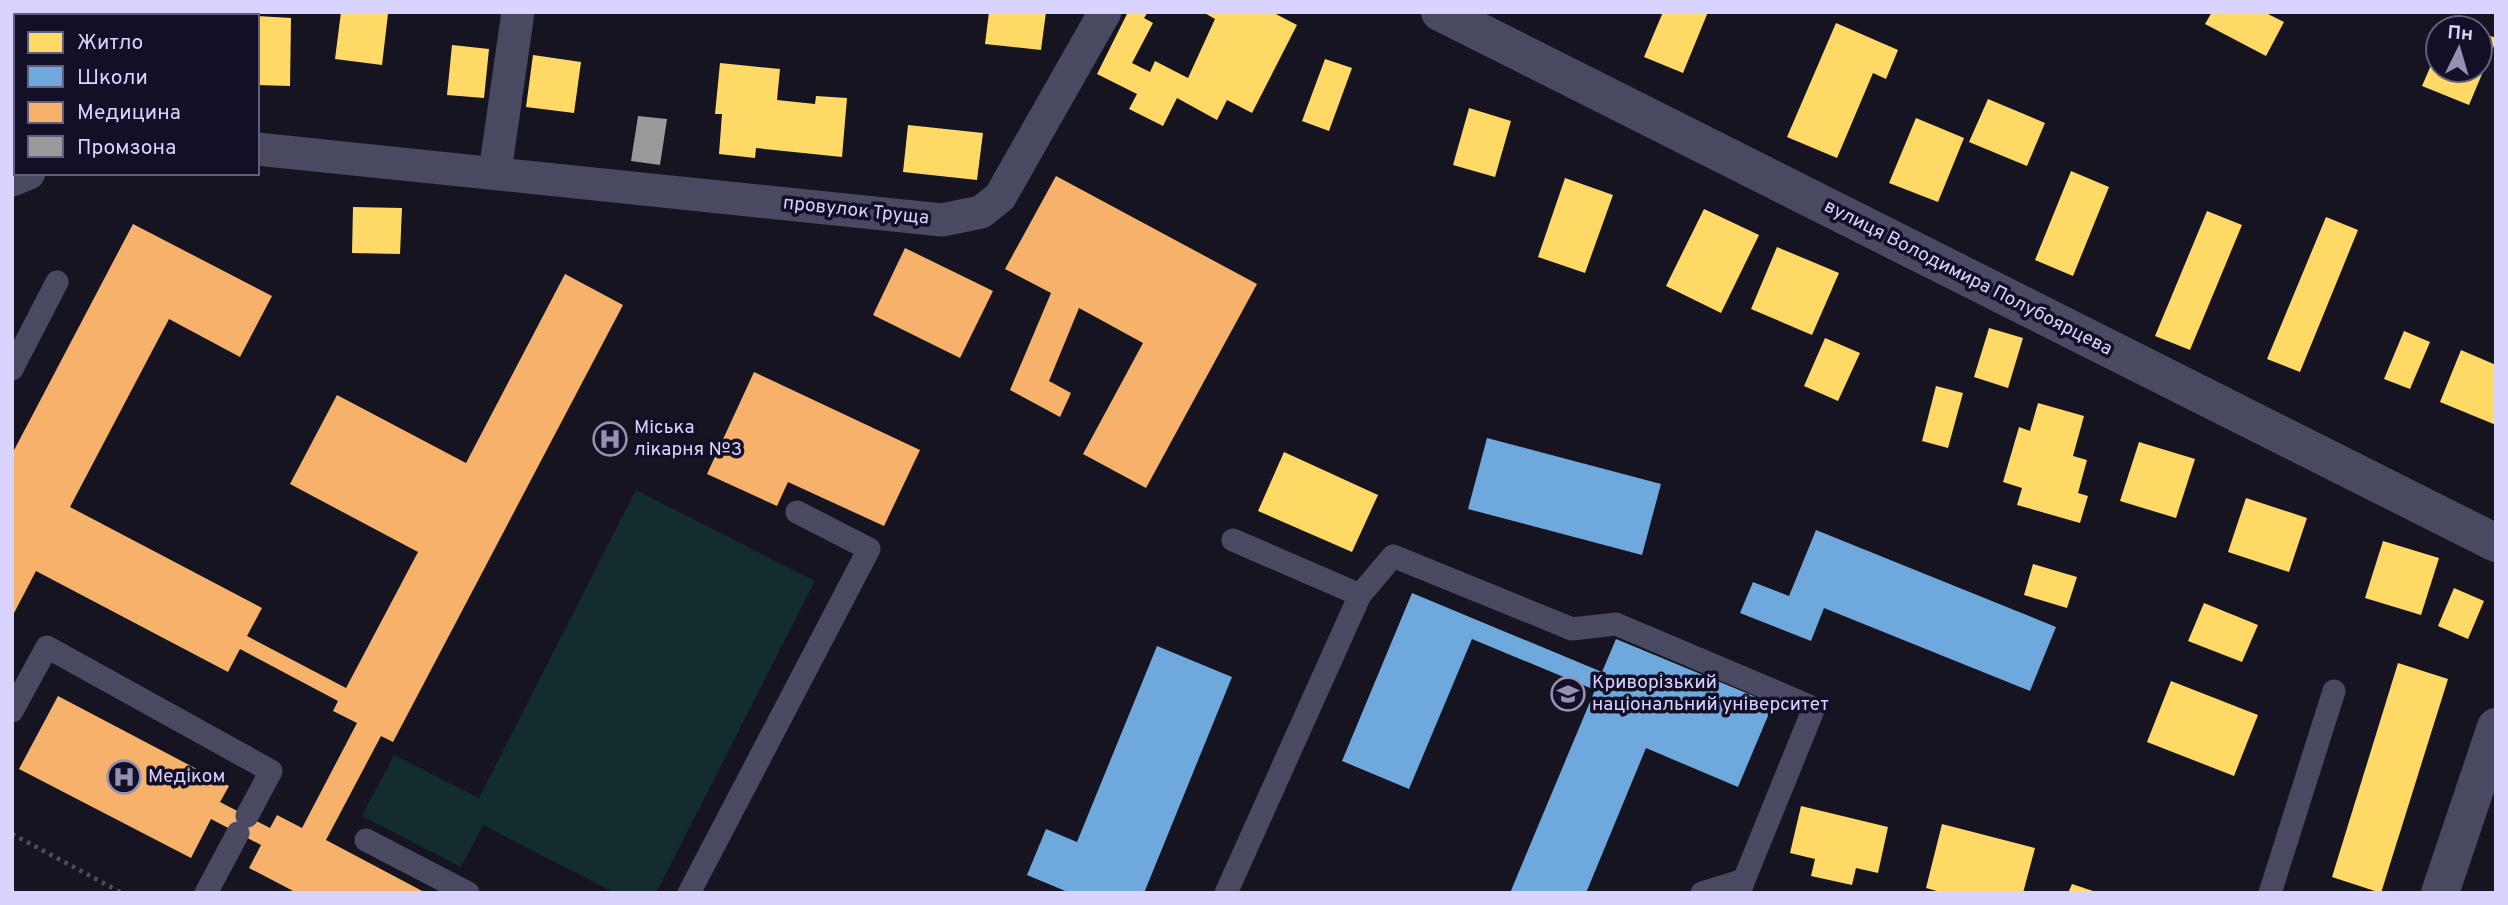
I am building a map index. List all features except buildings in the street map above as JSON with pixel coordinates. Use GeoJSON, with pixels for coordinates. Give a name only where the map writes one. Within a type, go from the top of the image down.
{"type":"FeatureCollection","features":[{"type":"Feature","properties":{"kind":"street"},"geometry":{"type":"LineString","coordinates":[[495,172],[518,12]]}},
{"type":"Feature","properties":{"kind":"street","name":"провулок Труща"},"geometry":{"type":"LineString","coordinates":[[259,149],[942,220],[981,212],[1000,197],[1105,12]]}},
{"type":"Feature","properties":{"kind":"street","name":"вулиця Володимира Полубоярцева"},"geometry":{"type":"LineString","coordinates":[[1440,12],[2496,543]]}},
{"type":"Feature","properties":{"kind":"street"},"geometry":{"type":"LineString","coordinates":[[2440,893],[2496,727]]}},
{"type":"Feature","properties":{"kind":"lane"},"geometry":{"type":"LineString","coordinates":[[12,369],[57,282]]}},
{"type":"Feature","properties":{"kind":"lane"},"geometry":{"type":"LineString","coordinates":[[689,893],[869,549],[797,512]]}},
{"type":"Feature","properties":{"kind":"lane"},"geometry":{"type":"LineString","coordinates":[[1233,540],[1360,595]]}},
{"type":"Feature","properties":{"kind":"lane"},"geometry":{"type":"LineString","coordinates":[[1226,893],[1360,595],[1393,556],[1572,629],[1616,624],[1814,708],[1742,886],[1702,893]]}},
{"type":"Feature","properties":{"kind":"lane"},"geometry":{"type":"LineString","coordinates":[[12,711],[47,647],[271,771],[206,893]]}},
{"type":"Feature","properties":{"kind":"lane"},"geometry":{"type":"LineString","coordinates":[[2270,893],[2334,691]]}},
{"type":"Feature","properties":{"kind":"lane"},"geometry":{"type":"LineString","coordinates":[[366,840],[468,893]]}},
{"type":"Feature","properties":{"kind":"path"},"geometry":{"type":"LineString","coordinates":[[12,834],[122,893]]}},
{"type":"Feature","properties":{"kind":"green space"},"geometry":{"type":"Polygon","coordinates":[[[636,490],[815,581],[656,893],[615,893],[483,825],[461,867],[362,816],[394,755],[479,798],[636,490]]]}},
{"type":"Feature","properties":{"kind":"place","name":"Міська лікарня №3"},"geometry":{"type":"Point","coordinates":[610,439]}},
{"type":"Feature","properties":{"kind":"place","name":"Криворізький національний університет"},"geometry":{"type":"Point","coordinates":[1568,694]}},
{"type":"Feature","properties":{"kind":"place","name":"Медіком"},"geometry":{"type":"Point","coordinates":[124,777]}}]}
